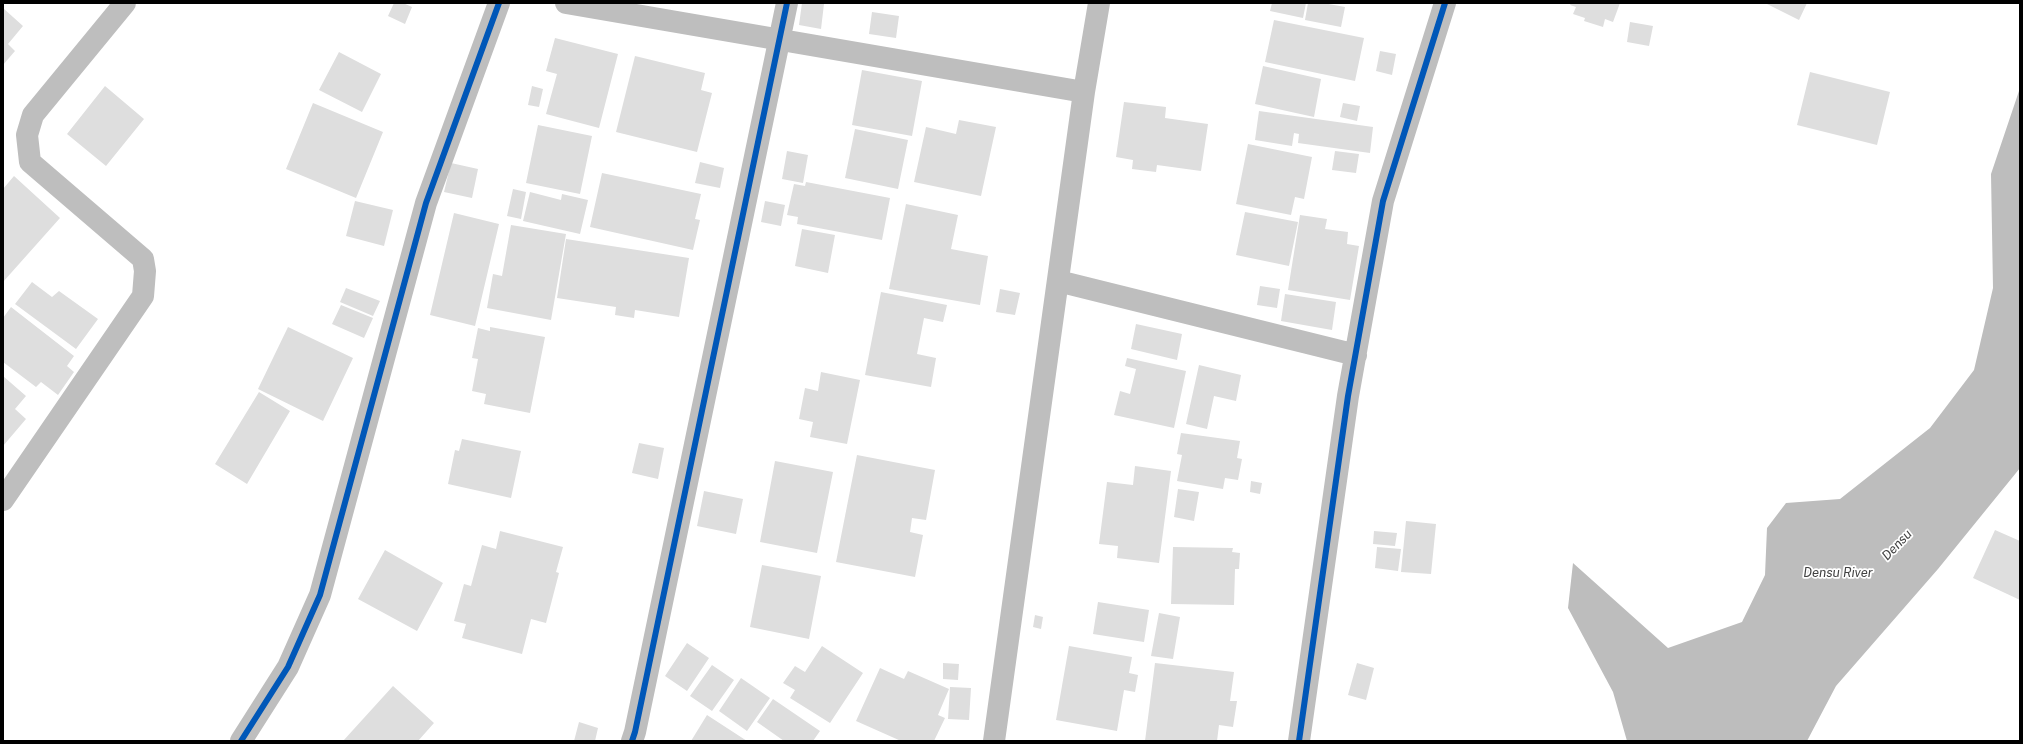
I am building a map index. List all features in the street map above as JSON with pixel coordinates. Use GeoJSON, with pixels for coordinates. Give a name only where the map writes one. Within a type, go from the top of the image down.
{"type":"FeatureCollection","features":[{"type":"Feature","properties":{"kind":"street"},"geometry":{"type":"LineString","coordinates":[[3,500],[143,296],[145,271],[143,259],[30,162],[27,135],[33,115],[125,3]]}},
{"type":"Feature","properties":{"kind":"street"},"geometry":{"type":"LineString","coordinates":[[241,741],[288,668],[320,595],[426,203],[499,3]]}},
{"type":"Feature","properties":{"kind":"street"},"geometry":{"type":"LineString","coordinates":[[566,3],[780,38],[1084,92]]}},
{"type":"Feature","properties":{"kind":"street"},"geometry":{"type":"LineString","coordinates":[[632,741],[787,3]]}},
{"type":"Feature","properties":{"kind":"street"},"geometry":{"type":"LineString","coordinates":[[994,741],[1084,92],[1099,3]]}},
{"type":"Feature","properties":{"kind":"street"},"geometry":{"type":"LineString","coordinates":[[1299,741],[1356,356],[1383,201],[1445,3]]}},
{"type":"Feature","properties":{"kind":"street"},"geometry":{"type":"LineString","coordinates":[[1058,281],[1356,356]]}},
{"type":"Feature","properties":{"kind":"water","name":"Densu River"},"geometry":{"type":"Polygon","coordinates":[[[2020,88],[2020,468],[1938,569],[1836,686],[1807,741],[1627,741],[1613,692],[1568,608],[1573,563],[1668,648],[1742,622],[1765,575],[1767,528],[1786,503],[1840,499],[1930,428],[1974,370],[1993,288],[1991,174],[2020,88]]]}},
{"type":"Feature","properties":{"kind":"building"},"geometry":{"type":"Polygon","coordinates":[[[394,3],[403,3],[412,7],[405,24],[388,16],[394,3]]]}},
{"type":"Feature","properties":{"kind":"building"},"geometry":{"type":"Polygon","coordinates":[[[802,3],[824,4],[821,29],[799,25],[802,3]]]}},
{"type":"Feature","properties":{"kind":"building"},"geometry":{"type":"Polygon","coordinates":[[[1272,3],[1306,3],[1303,18],[1270,11],[1272,3]]]}},
{"type":"Feature","properties":{"kind":"building"},"geometry":{"type":"Polygon","coordinates":[[[1308,3],[1323,3],[1345,7],[1341,27],[1305,20],[1308,3]]]}},
{"type":"Feature","properties":{"kind":"building"},"geometry":{"type":"Polygon","coordinates":[[[1571,3],[1620,3],[1613,22],[1605,19],[1603,27],[1584,21],[1585,18],[1573,14],[1576,7],[1570,5],[1571,3]]]}},
{"type":"Feature","properties":{"kind":"building"},"geometry":{"type":"Polygon","coordinates":[[[1765,3],[1807,3],[1799,20],[1765,3]]]}},
{"type":"Feature","properties":{"kind":"building"},"geometry":{"type":"Polygon","coordinates":[[[3,8],[23,26],[8,44],[15,51],[3,65],[3,8]]]}},
{"type":"Feature","properties":{"kind":"building"},"geometry":{"type":"Polygon","coordinates":[[[872,12],[899,16],[896,38],[869,34],[872,12]]]}},
{"type":"Feature","properties":{"kind":"building"},"geometry":{"type":"Polygon","coordinates":[[[1274,20],[1364,38],[1355,81],[1265,62],[1274,20]]]}},
{"type":"Feature","properties":{"kind":"building"},"geometry":{"type":"Polygon","coordinates":[[[1630,22],[1653,26],[1649,46],[1627,42],[1630,22]]]}},
{"type":"Feature","properties":{"kind":"building"},"geometry":{"type":"Polygon","coordinates":[[[555,38],[618,54],[599,128],[546,114],[557,74],[546,71],[555,38]]]}},
{"type":"Feature","properties":{"kind":"building"},"geometry":{"type":"Polygon","coordinates":[[[1380,51],[1396,54],[1392,75],[1376,71],[1380,51]]]}},
{"type":"Feature","properties":{"kind":"building"},"geometry":{"type":"Polygon","coordinates":[[[339,52],[381,74],[362,112],[319,90],[339,52]]]}},
{"type":"Feature","properties":{"kind":"building"},"geometry":{"type":"Polygon","coordinates":[[[635,56],[705,73],[701,90],[712,93],[697,152],[616,132],[635,56]]]}},
{"type":"Feature","properties":{"kind":"building"},"geometry":{"type":"Polygon","coordinates":[[[1263,66],[1321,79],[1314,117],[1255,104],[1263,66]]]}},
{"type":"Feature","properties":{"kind":"building"},"geometry":{"type":"Polygon","coordinates":[[[862,70],[922,81],[912,136],[852,125],[862,70]]]}},
{"type":"Feature","properties":{"kind":"building"},"geometry":{"type":"Polygon","coordinates":[[[1810,72],[1890,92],[1877,145],[1797,125],[1810,72]]]}},
{"type":"Feature","properties":{"kind":"building"},"geometry":{"type":"Polygon","coordinates":[[[105,86],[144,119],[106,166],[67,134],[105,86]]]}},
{"type":"Feature","properties":{"kind":"building"},"geometry":{"type":"Polygon","coordinates":[[[532,86],[543,89],[539,107],[528,105],[532,86]]]}},
{"type":"Feature","properties":{"kind":"building"},"geometry":{"type":"Polygon","coordinates":[[[1124,102],[1166,107],[1165,118],[1208,124],[1201,171],[1157,165],[1156,172],[1132,169],[1133,160],[1116,157],[1124,102]]]}},
{"type":"Feature","properties":{"kind":"building"},"geometry":{"type":"Polygon","coordinates":[[[313,103],[383,132],[356,198],[286,169],[313,103]]]}},
{"type":"Feature","properties":{"kind":"building"},"geometry":{"type":"Polygon","coordinates":[[[1343,103],[1360,106],[1357,121],[1340,117],[1343,103]]]}},
{"type":"Feature","properties":{"kind":"building"},"geometry":{"type":"Polygon","coordinates":[[[1259,111],[1373,127],[1370,153],[1298,143],[1299,134],[1294,133],[1292,146],[1255,140],[1259,111]]]}},
{"type":"Feature","properties":{"kind":"building"},"geometry":{"type":"Polygon","coordinates":[[[959,120],[996,127],[981,196],[914,182],[926,127],[956,134],[959,120]]]}},
{"type":"Feature","properties":{"kind":"building"},"geometry":{"type":"Polygon","coordinates":[[[538,125],[592,136],[580,194],[526,183],[538,125]]]}},
{"type":"Feature","properties":{"kind":"building"},"geometry":{"type":"Polygon","coordinates":[[[855,129],[908,140],[898,189],[845,178],[855,129]]]}},
{"type":"Feature","properties":{"kind":"building"},"geometry":{"type":"Polygon","coordinates":[[[1248,144],[1312,157],[1304,199],[1295,197],[1291,215],[1236,204],[1248,144]]]}},
{"type":"Feature","properties":{"kind":"building"},"geometry":{"type":"Polygon","coordinates":[[[787,151],[808,155],[803,183],[782,179],[787,151]]]}},
{"type":"Feature","properties":{"kind":"building"},"geometry":{"type":"Polygon","coordinates":[[[1335,151],[1359,154],[1356,173],[1332,170],[1335,151]]]}},
{"type":"Feature","properties":{"kind":"building"},"geometry":{"type":"Polygon","coordinates":[[[700,162],[724,168],[720,188],[695,183],[700,162]]]}},
{"type":"Feature","properties":{"kind":"building"},"geometry":{"type":"Polygon","coordinates":[[[451,163],[478,169],[472,198],[444,192],[451,163]]]}},
{"type":"Feature","properties":{"kind":"building"},"geometry":{"type":"Polygon","coordinates":[[[602,173],[701,194],[695,219],[700,220],[693,250],[590,227],[602,173]]]}},
{"type":"Feature","properties":{"kind":"building"},"geometry":{"type":"Polygon","coordinates":[[[14,176],[60,218],[3,282],[3,189],[14,176]]]}},
{"type":"Feature","properties":{"kind":"building"},"geometry":{"type":"Polygon","coordinates":[[[806,182],[890,198],[882,240],[797,224],[798,217],[787,215],[794,184],[805,186],[806,182]]]}},
{"type":"Feature","properties":{"kind":"building"},"geometry":{"type":"Polygon","coordinates":[[[513,189],[526,192],[521,219],[507,216],[513,189]]]}},
{"type":"Feature","properties":{"kind":"building"},"geometry":{"type":"Polygon","coordinates":[[[530,192],[561,200],[562,194],[588,200],[580,234],[523,221],[530,192]]]}},
{"type":"Feature","properties":{"kind":"building"},"geometry":{"type":"Polygon","coordinates":[[[355,201],[393,210],[384,246],[346,236],[355,201]]]}},
{"type":"Feature","properties":{"kind":"building"},"geometry":{"type":"Polygon","coordinates":[[[765,201],[785,205],[781,226],[761,222],[765,201]]]}},
{"type":"Feature","properties":{"kind":"building"},"geometry":{"type":"Polygon","coordinates":[[[906,204],[958,215],[951,249],[988,256],[980,305],[889,289],[906,204]]]}},
{"type":"Feature","properties":{"kind":"building"},"geometry":{"type":"Polygon","coordinates":[[[1245,212],[1298,222],[1289,266],[1236,255],[1245,212]]]}},
{"type":"Feature","properties":{"kind":"building"},"geometry":{"type":"Polygon","coordinates":[[[454,213],[499,224],[475,326],[430,315],[454,213]]]}},
{"type":"Feature","properties":{"kind":"building"},"geometry":{"type":"Polygon","coordinates":[[[1300,215],[1327,219],[1325,229],[1348,232],[1347,244],[1359,246],[1350,300],[1288,290],[1300,215]]]}},
{"type":"Feature","properties":{"kind":"building"},"geometry":{"type":"Polygon","coordinates":[[[511,225],[566,234],[551,320],[487,308],[493,274],[502,276],[511,225]]]}},
{"type":"Feature","properties":{"kind":"building"},"geometry":{"type":"Polygon","coordinates":[[[802,229],[835,235],[828,273],[795,266],[802,229]]]}},
{"type":"Feature","properties":{"kind":"building"},"geometry":{"type":"Polygon","coordinates":[[[566,239],[689,258],[679,317],[635,310],[634,318],[615,315],[616,307],[557,298],[566,239]]]}},
{"type":"Feature","properties":{"kind":"building"},"geometry":{"type":"Polygon","coordinates":[[[32,282],[52,297],[59,291],[98,319],[76,349],[15,304],[32,282]]]}},
{"type":"Feature","properties":{"kind":"building"},"geometry":{"type":"Polygon","coordinates":[[[1260,286],[1280,289],[1277,308],[1257,305],[1260,286]]]}},
{"type":"Feature","properties":{"kind":"building"},"geometry":{"type":"Polygon","coordinates":[[[346,288],[380,301],[373,316],[340,302],[346,288]]]}},
{"type":"Feature","properties":{"kind":"building"},"geometry":{"type":"Polygon","coordinates":[[[1000,289],[1020,293],[1015,315],[996,312],[1000,289]]]}},
{"type":"Feature","properties":{"kind":"building"},"geometry":{"type":"Polygon","coordinates":[[[881,292],[947,305],[943,322],[924,318],[917,354],[936,358],[931,387],[865,375],[881,292]]]}},
{"type":"Feature","properties":{"kind":"building"},"geometry":{"type":"Polygon","coordinates":[[[1285,294],[1336,302],[1332,330],[1281,321],[1285,294]]]}},
{"type":"Feature","properties":{"kind":"building"},"geometry":{"type":"Polygon","coordinates":[[[341,305],[373,318],[364,338],[332,324],[341,305]]]}},
{"type":"Feature","properties":{"kind":"building"},"geometry":{"type":"Polygon","coordinates":[[[11,307],[74,356],[67,366],[74,372],[58,395],[41,382],[36,387],[3,362],[3,318],[11,307]]]}},
{"type":"Feature","properties":{"kind":"building"},"geometry":{"type":"Polygon","coordinates":[[[1136,324],[1182,334],[1177,360],[1131,349],[1136,324]]]}},
{"type":"Feature","properties":{"kind":"building"},"geometry":{"type":"Polygon","coordinates":[[[288,327],[353,358],[323,421],[258,389],[288,327]]]}},
{"type":"Feature","properties":{"kind":"building"},"geometry":{"type":"Polygon","coordinates":[[[490,327],[545,337],[530,413],[484,404],[486,394],[472,391],[478,359],[472,358],[478,328],[490,331],[490,327]]]}},
{"type":"Feature","properties":{"kind":"building"},"geometry":{"type":"Polygon","coordinates":[[[1127,358],[1186,371],[1174,428],[1114,415],[1120,391],[1130,394],[1136,369],[1125,366],[1127,358]]]}},
{"type":"Feature","properties":{"kind":"building"},"geometry":{"type":"Polygon","coordinates":[[[1199,365],[1241,375],[1236,401],[1214,396],[1207,429],[1186,424],[1199,365]]]}},
{"type":"Feature","properties":{"kind":"building"},"geometry":{"type":"Polygon","coordinates":[[[821,372],[860,380],[847,444],[810,437],[813,422],[799,419],[805,388],[818,391],[821,372]]]}},
{"type":"Feature","properties":{"kind":"building"},"geometry":{"type":"Polygon","coordinates":[[[3,376],[26,396],[15,409],[26,419],[3,446],[3,376]]]}},
{"type":"Feature","properties":{"kind":"building"},"geometry":{"type":"Polygon","coordinates":[[[259,392],[290,411],[247,484],[215,464],[259,392]]]}},
{"type":"Feature","properties":{"kind":"building"},"geometry":{"type":"Polygon","coordinates":[[[1181,433],[1240,441],[1237,458],[1242,459],[1238,480],[1225,478],[1223,489],[1177,481],[1182,455],[1177,454],[1181,433]]]}},
{"type":"Feature","properties":{"kind":"building"},"geometry":{"type":"Polygon","coordinates":[[[462,439],[521,451],[511,498],[448,484],[455,450],[459,451],[462,439]]]}},
{"type":"Feature","properties":{"kind":"building"},"geometry":{"type":"Polygon","coordinates":[[[639,443],[664,448],[658,479],[632,473],[639,443]]]}},
{"type":"Feature","properties":{"kind":"building"},"geometry":{"type":"Polygon","coordinates":[[[857,455],[935,470],[926,520],[912,518],[910,532],[923,535],[915,577],[836,562],[857,455]]]}},
{"type":"Feature","properties":{"kind":"building"},"geometry":{"type":"Polygon","coordinates":[[[775,461],[833,472],[817,553],[760,542],[775,461]]]}},
{"type":"Feature","properties":{"kind":"building"},"geometry":{"type":"Polygon","coordinates":[[[1135,466],[1171,471],[1159,563],[1117,558],[1118,546],[1099,544],[1107,482],[1133,485],[1135,466]]]}},
{"type":"Feature","properties":{"kind":"building"},"geometry":{"type":"Polygon","coordinates":[[[1251,481],[1262,483],[1260,494],[1250,492],[1251,481]]]}},
{"type":"Feature","properties":{"kind":"building"},"geometry":{"type":"Polygon","coordinates":[[[1178,489],[1199,492],[1194,521],[1174,517],[1178,489]]]}},
{"type":"Feature","properties":{"kind":"building"},"geometry":{"type":"Polygon","coordinates":[[[704,491],[743,499],[736,534],[697,526],[704,491]]]}},
{"type":"Feature","properties":{"kind":"building"},"geometry":{"type":"Polygon","coordinates":[[[1406,521],[1436,524],[1431,574],[1401,572],[1406,521]]]}},
{"type":"Feature","properties":{"kind":"building"},"geometry":{"type":"Polygon","coordinates":[[[1995,530],[2020,541],[2020,600],[1973,578],[1995,530]]]}},
{"type":"Feature","properties":{"kind":"building"},"geometry":{"type":"Polygon","coordinates":[[[500,531],[563,547],[556,572],[559,573],[546,623],[531,619],[522,654],[462,638],[466,624],[454,621],[464,584],[471,586],[482,545],[496,549],[500,531]]]}},
{"type":"Feature","properties":{"kind":"building"},"geometry":{"type":"Polygon","coordinates":[[[1374,531],[1397,533],[1395,546],[1373,544],[1374,531]]]}},
{"type":"Feature","properties":{"kind":"building"},"geometry":{"type":"Polygon","coordinates":[[[1173,547],[1233,548],[1232,552],[1240,553],[1239,569],[1235,569],[1234,605],[1171,604],[1173,547]]]}},
{"type":"Feature","properties":{"kind":"building"},"geometry":{"type":"Polygon","coordinates":[[[1377,547],[1401,549],[1398,571],[1375,568],[1377,547]]]}},
{"type":"Feature","properties":{"kind":"building"},"geometry":{"type":"Polygon","coordinates":[[[385,550],[443,583],[417,631],[358,599],[385,550]]]}},
{"type":"Feature","properties":{"kind":"building"},"geometry":{"type":"Polygon","coordinates":[[[762,565],[821,576],[809,639],[750,627],[762,565]]]}},
{"type":"Feature","properties":{"kind":"building"},"geometry":{"type":"Polygon","coordinates":[[[1098,602],[1149,610],[1144,642],[1093,634],[1098,602]]]}},
{"type":"Feature","properties":{"kind":"building"},"geometry":{"type":"Polygon","coordinates":[[[1159,613],[1180,617],[1173,659],[1151,656],[1159,613]]]}},
{"type":"Feature","properties":{"kind":"building"},"geometry":{"type":"Polygon","coordinates":[[[1035,615],[1043,617],[1041,629],[1033,627],[1035,615]]]}},
{"type":"Feature","properties":{"kind":"building"},"geometry":{"type":"Polygon","coordinates":[[[687,643],[709,658],[687,691],[665,676],[687,643]]]}},
{"type":"Feature","properties":{"kind":"building"},"geometry":{"type":"Polygon","coordinates":[[[822,646],[863,673],[830,723],[790,698],[795,690],[783,683],[795,666],[805,672],[822,646]]]}},
{"type":"Feature","properties":{"kind":"building"},"geometry":{"type":"Polygon","coordinates":[[[1069,646],[1132,657],[1129,673],[1138,675],[1135,692],[1124,690],[1117,731],[1056,720],[1069,646]]]}},
{"type":"Feature","properties":{"kind":"building"},"geometry":{"type":"Polygon","coordinates":[[[943,663],[959,664],[958,680],[943,679],[943,663]]]}},
{"type":"Feature","properties":{"kind":"building"},"geometry":{"type":"Polygon","coordinates":[[[1155,663],[1234,672],[1230,701],[1237,701],[1233,727],[1219,725],[1217,741],[1145,741],[1155,663]]]}},
{"type":"Feature","properties":{"kind":"building"},"geometry":{"type":"Polygon","coordinates":[[[1357,663],[1374,668],[1366,700],[1348,695],[1357,663]]]}},
{"type":"Feature","properties":{"kind":"building"},"geometry":{"type":"Polygon","coordinates":[[[712,665],[734,680],[712,711],[690,696],[712,665]]]}},
{"type":"Feature","properties":{"kind":"building"},"geometry":{"type":"Polygon","coordinates":[[[880,668],[904,679],[908,671],[949,689],[938,715],[945,718],[934,741],[901,741],[856,721],[880,668]]]}},
{"type":"Feature","properties":{"kind":"building"},"geometry":{"type":"Polygon","coordinates":[[[741,678],[770,698],[747,731],[719,711],[741,678]]]}},
{"type":"Feature","properties":{"kind":"building"},"geometry":{"type":"Polygon","coordinates":[[[393,686],[434,723],[418,741],[343,741],[393,686]]]}},
{"type":"Feature","properties":{"kind":"building"},"geometry":{"type":"Polygon","coordinates":[[[950,687],[971,688],[969,720],[948,719],[950,687]]]}},
{"type":"Feature","properties":{"kind":"building"},"geometry":{"type":"Polygon","coordinates":[[[773,699],[820,731],[813,741],[784,741],[757,722],[773,699]]]}},
{"type":"Feature","properties":{"kind":"building"},"geometry":{"type":"Polygon","coordinates":[[[707,715],[747,741],[691,741],[707,715]]]}},
{"type":"Feature","properties":{"kind":"building"},"geometry":{"type":"Polygon","coordinates":[[[579,722],[598,728],[595,741],[574,741],[579,722]]]}},
{"type":"Feature","properties":{"kind":"cycle path"},"geometry":{"type":"LineString","coordinates":[[241,741],[288,667],[320,595],[426,203],[499,3]]}},
{"type":"Feature","properties":{"kind":"cycle path"},"geometry":{"type":"LineString","coordinates":[[632,741],[787,3]]}},
{"type":"Feature","properties":{"kind":"cycle path"},"geometry":{"type":"LineString","coordinates":[[1299,741],[1348,396],[1383,201],[1445,3]]}},
{"type":"Feature","properties":{"kind":"water label","name":"Densu"},"geometry":{"type":"Point","coordinates":[1897,545]}}]}
